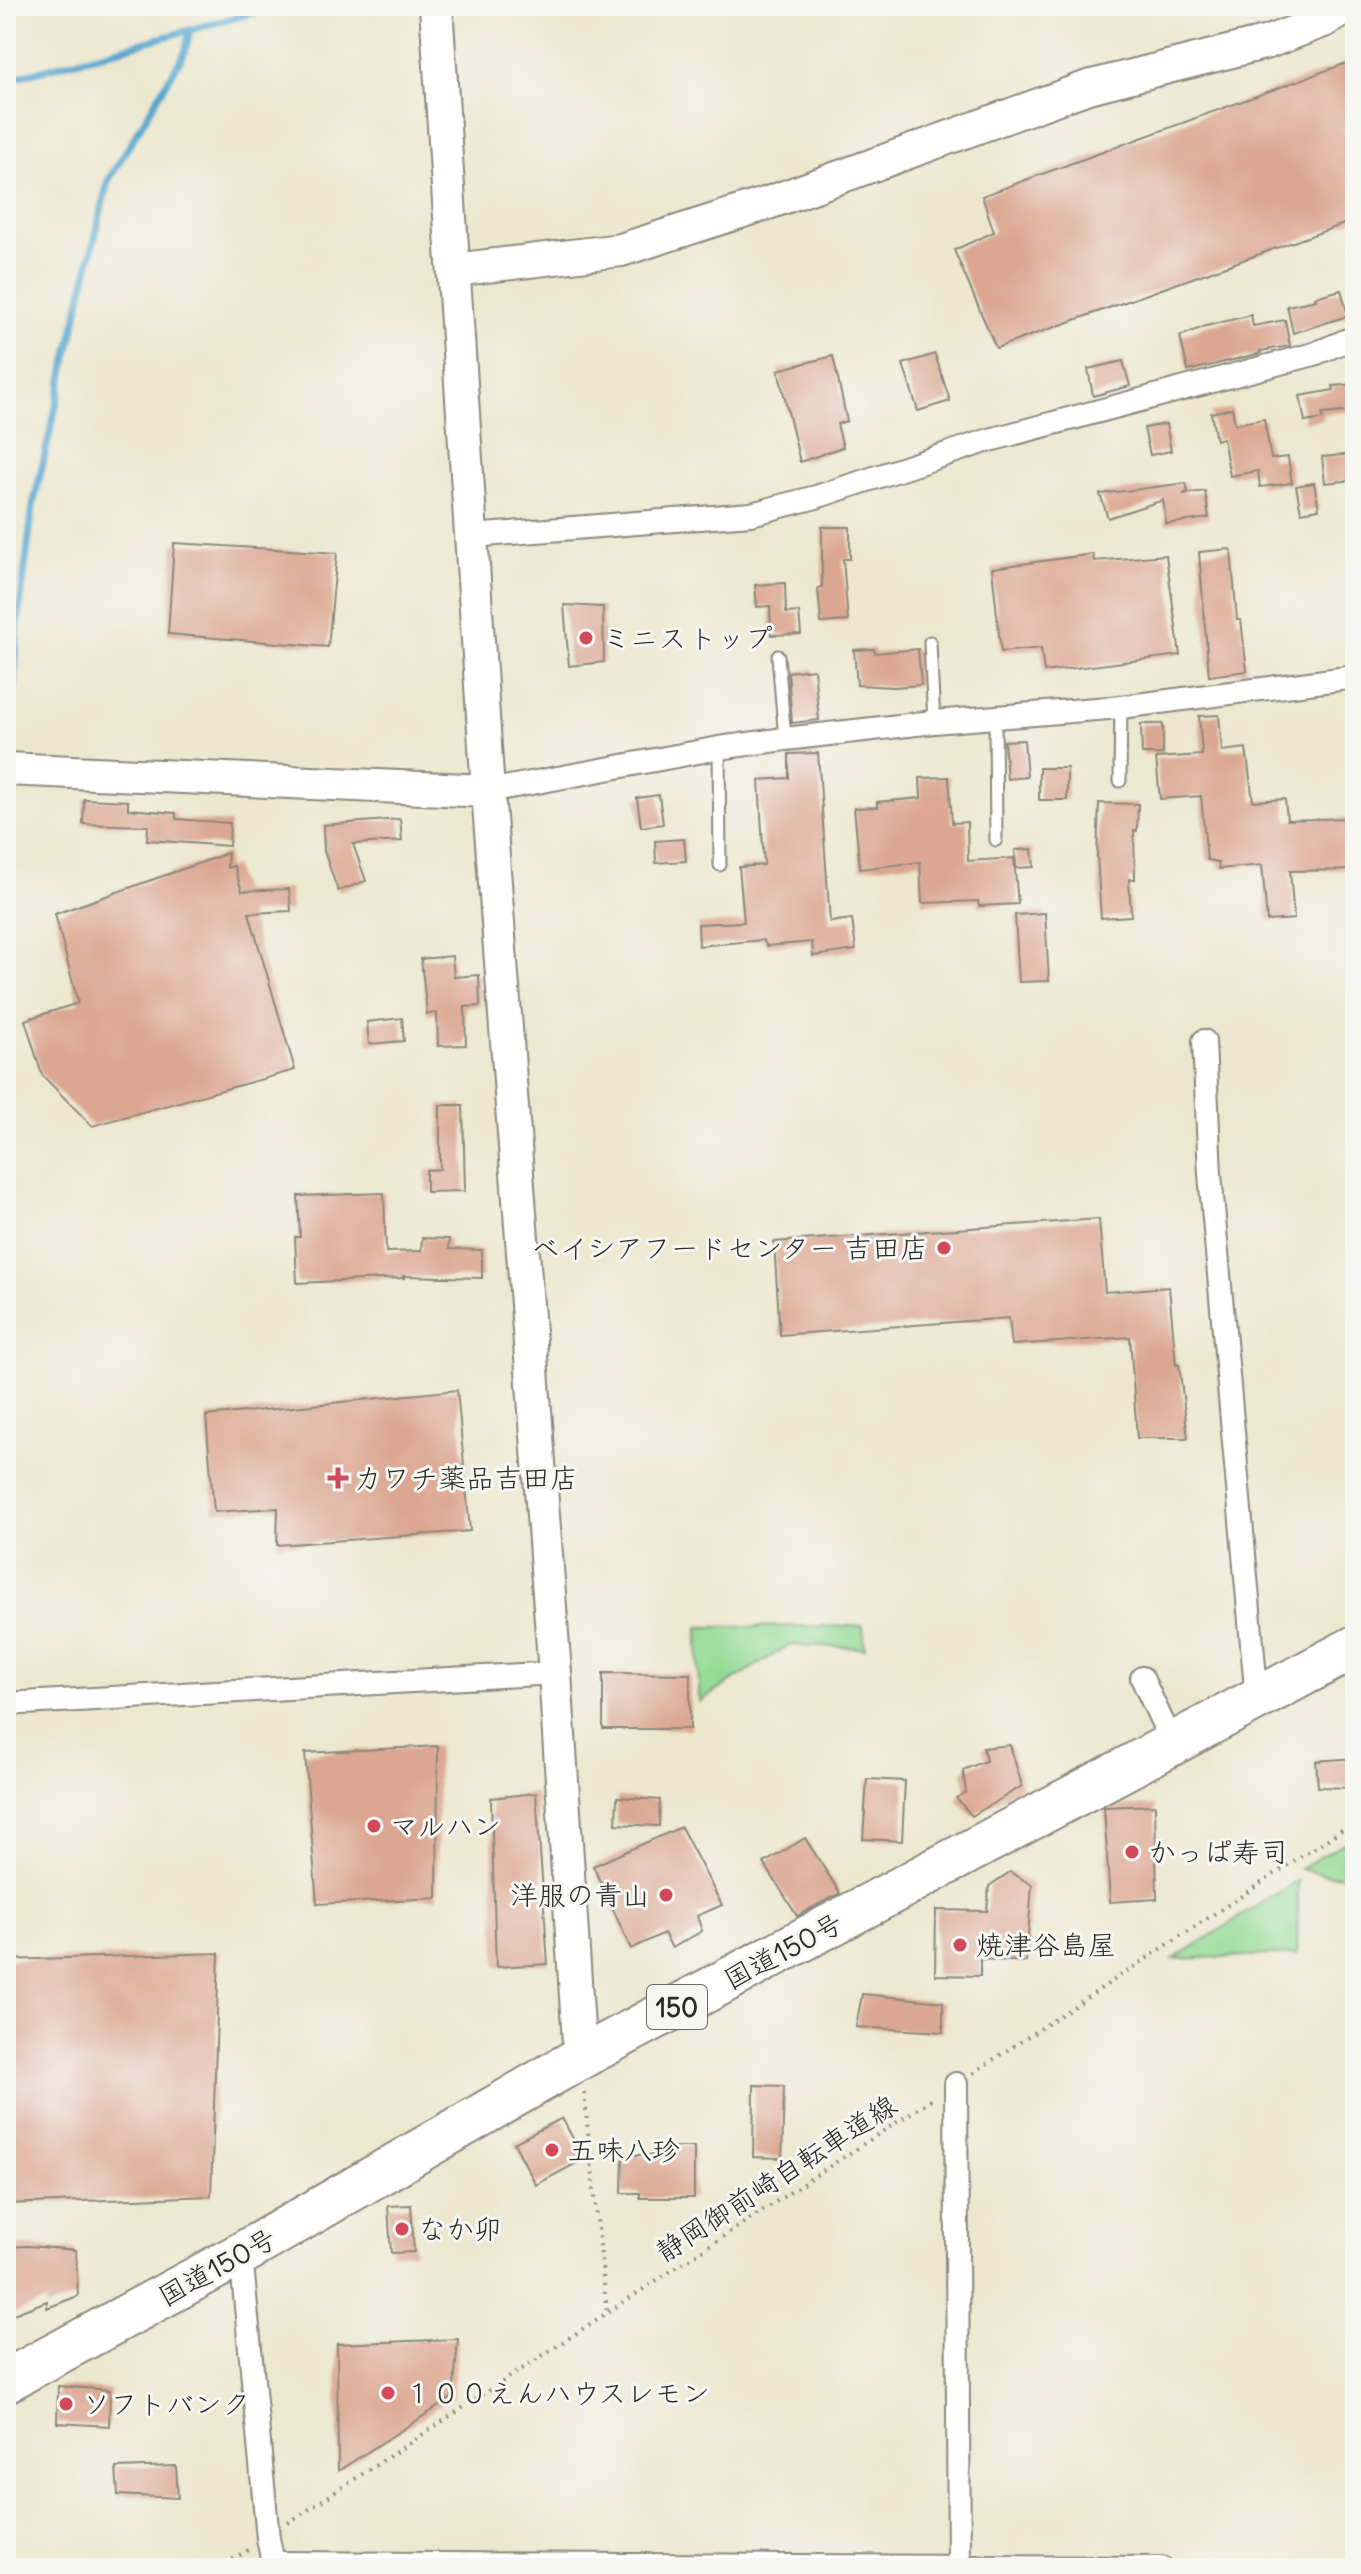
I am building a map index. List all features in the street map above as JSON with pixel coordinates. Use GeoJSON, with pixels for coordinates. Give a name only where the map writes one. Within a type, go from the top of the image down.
{"type":"FeatureCollection","features":[{"type":"Feature","properties":{"kind":"highway","name":"国道150号"},"geometry":{"type":"LineString","coordinates":[[6,2381],[241,2254],[580,2058],[1355,1647]]}},
{"type":"Feature","properties":{"kind":"street"},"geometry":{"type":"LineString","coordinates":[[436,6],[488,791],[555,1673],[580,2058]]}},
{"type":"Feature","properties":{"kind":"street"},"geometry":{"type":"LineString","coordinates":[[454,270],[621,250],[771,202],[1088,87],[1268,42],[1326,20],[1350,6]]}},
{"type":"Feature","properties":{"kind":"street"},"geometry":{"type":"LineString","coordinates":[[472,536],[751,514],[816,497],[986,441],[1314,354],[1355,337]]}},
{"type":"Feature","properties":{"kind":"street"},"geometry":{"type":"LineString","coordinates":[[12,770],[488,791],[719,748],[785,739],[934,722],[1121,707],[1355,677]]}},
{"type":"Feature","properties":{"kind":"street"},"geometry":{"type":"LineString","coordinates":[[1204,1041],[1210,1174],[1257,1700]]}},
{"type":"Feature","properties":{"kind":"street"},"geometry":{"type":"LineString","coordinates":[[6,1704],[555,1673]]}},
{"type":"Feature","properties":{"kind":"street"},"geometry":{"type":"LineString","coordinates":[[1142,1678],[1173,1745]]}},
{"type":"Feature","properties":{"kind":"street"},"geometry":{"type":"LineString","coordinates":[[956,2084],[959,2567]]}},
{"type":"Feature","properties":{"kind":"street"},"geometry":{"type":"LineString","coordinates":[[241,2254],[268,2538],[274,2566],[1161,2568]]}},
{"type":"Feature","properties":{"kind":"lane"},"geometry":{"type":"LineString","coordinates":[[930,642],[934,722]]}},
{"type":"Feature","properties":{"kind":"lane"},"geometry":{"type":"LineString","coordinates":[[778,656],[785,739]]}},
{"type":"Feature","properties":{"kind":"lane"},"geometry":{"type":"LineString","coordinates":[[1120,781],[1121,707]]}},
{"type":"Feature","properties":{"kind":"lane"},"geometry":{"type":"LineString","coordinates":[[995,718],[996,840]]}},
{"type":"Feature","properties":{"kind":"lane"},"geometry":{"type":"LineString","coordinates":[[719,748],[720,865]]}},
{"type":"Feature","properties":{"kind":"path","name":"静岡御前崎自転車道線"},"geometry":{"type":"LineString","coordinates":[[219,2568],[1355,1821]]}},
{"type":"Feature","properties":{"kind":"path"},"geometry":{"type":"LineString","coordinates":[[580,2058],[607,2313]]}},
{"type":"Feature","properties":{"kind":"green space"},"geometry":{"type":"Polygon","coordinates":[[[863,1626],[865,1648],[789,1645],[699,1702],[698,1627],[863,1626]]]}},
{"type":"Feature","properties":{"kind":"green space"},"geometry":{"type":"Polygon","coordinates":[[[1355,1836],[1355,1876],[1327,1875],[1300,1869],[1355,1836]]]}},
{"type":"Feature","properties":{"kind":"green space"},"geometry":{"type":"Polygon","coordinates":[[[1298,1880],[1297,1954],[1174,1959],[1298,1880]]]}},
{"type":"Feature","properties":{"kind":"building"},"geometry":{"type":"Polygon","coordinates":[[[1355,60],[1355,220],[996,348],[954,250],[994,232],[982,196],[1355,60]]]}},
{"type":"Feature","properties":{"kind":"building"},"geometry":{"type":"Polygon","coordinates":[[[1341,290],[1348,316],[1293,333],[1287,306],[1316,300],[1315,297],[1341,290]]]}},
{"type":"Feature","properties":{"kind":"building"},"geometry":{"type":"Polygon","coordinates":[[[1251,315],[1253,326],[1285,320],[1290,346],[1188,371],[1180,336],[1251,315]]]}},
{"type":"Feature","properties":{"kind":"building"},"geometry":{"type":"Polygon","coordinates":[[[935,354],[950,401],[918,411],[903,364],[935,354]]]}},
{"type":"Feature","properties":{"kind":"building"},"geometry":{"type":"Polygon","coordinates":[[[833,356],[847,421],[837,424],[843,447],[800,462],[778,370],[833,356]]]}},
{"type":"Feature","properties":{"kind":"building"},"geometry":{"type":"Polygon","coordinates":[[[1123,361],[1130,386],[1093,396],[1088,369],[1123,361]]]}},
{"type":"Feature","properties":{"kind":"building"},"geometry":{"type":"Polygon","coordinates":[[[1355,384],[1355,411],[1322,414],[1323,419],[1305,422],[1300,396],[1334,390],[1333,386],[1355,384]]]}},
{"type":"Feature","properties":{"kind":"building"},"geometry":{"type":"Polygon","coordinates":[[[1232,408],[1235,424],[1264,419],[1271,459],[1288,457],[1292,483],[1260,487],[1258,471],[1230,476],[1223,438],[1216,440],[1211,413],[1232,408]]]}},
{"type":"Feature","properties":{"kind":"building"},"geometry":{"type":"Polygon","coordinates":[[[1166,424],[1171,451],[1150,455],[1144,428],[1166,424]]]}},
{"type":"Feature","properties":{"kind":"building"},"geometry":{"type":"Polygon","coordinates":[[[1355,454],[1355,480],[1325,483],[1322,457],[1355,454]]]}},
{"type":"Feature","properties":{"kind":"building"},"geometry":{"type":"Polygon","coordinates":[[[1186,483],[1188,491],[1183,494],[1205,491],[1209,518],[1166,524],[1163,500],[1108,518],[1100,494],[1186,483]]]}},
{"type":"Feature","properties":{"kind":"building"},"geometry":{"type":"Polygon","coordinates":[[[1314,483],[1319,509],[1301,512],[1296,486],[1314,483]]]}},
{"type":"Feature","properties":{"kind":"building"},"geometry":{"type":"Polygon","coordinates":[[[822,527],[850,527],[850,559],[843,559],[848,621],[821,623],[818,588],[822,587],[822,527]]]}},
{"type":"Feature","properties":{"kind":"building"},"geometry":{"type":"Polygon","coordinates":[[[174,543],[337,553],[328,647],[168,634],[174,543]]]}},
{"type":"Feature","properties":{"kind":"building"},"geometry":{"type":"Polygon","coordinates":[[[1231,549],[1237,620],[1241,620],[1247,671],[1209,676],[1199,552],[1231,549]]]}},
{"type":"Feature","properties":{"kind":"building"},"geometry":{"type":"Polygon","coordinates":[[[1093,554],[1094,561],[1166,555],[1180,655],[1044,672],[1041,648],[1001,652],[992,568],[1093,554]]]}},
{"type":"Feature","properties":{"kind":"building"},"geometry":{"type":"Polygon","coordinates":[[[785,583],[786,613],[799,612],[801,634],[771,635],[770,606],[757,607],[755,585],[785,583]]]}},
{"type":"Feature","properties":{"kind":"building"},"geometry":{"type":"Polygon","coordinates":[[[564,605],[603,607],[604,662],[569,666],[564,605]]]}},
{"type":"Feature","properties":{"kind":"building"},"geometry":{"type":"Polygon","coordinates":[[[874,649],[875,653],[918,649],[921,685],[857,685],[854,650],[874,649]]]}},
{"type":"Feature","properties":{"kind":"building"},"geometry":{"type":"Polygon","coordinates":[[[814,669],[819,720],[792,723],[788,672],[814,669]]]}},
{"type":"Feature","properties":{"kind":"building"},"geometry":{"type":"Polygon","coordinates":[[[1219,715],[1222,751],[1246,748],[1253,801],[1285,799],[1287,820],[1349,818],[1349,823],[1355,823],[1355,870],[1290,871],[1294,919],[1267,921],[1262,865],[1219,869],[1218,862],[1207,860],[1201,796],[1160,799],[1156,758],[1202,755],[1199,716],[1219,715]]]}},
{"type":"Feature","properties":{"kind":"building"},"geometry":{"type":"Polygon","coordinates":[[[1141,724],[1163,724],[1163,754],[1142,754],[1141,724]]]}},
{"type":"Feature","properties":{"kind":"building"},"geometry":{"type":"Polygon","coordinates":[[[1024,740],[1027,777],[1007,779],[1004,741],[1024,740]]]}},
{"type":"Feature","properties":{"kind":"building"},"geometry":{"type":"Polygon","coordinates":[[[818,753],[830,922],[852,919],[856,950],[813,956],[812,942],[767,946],[763,940],[699,946],[698,924],[744,922],[739,867],[764,865],[759,780],[789,778],[789,754],[818,753]]]}},
{"type":"Feature","properties":{"kind":"building"},"geometry":{"type":"Polygon","coordinates":[[[1039,768],[1067,768],[1067,800],[1039,800],[1039,768]]]}},
{"type":"Feature","properties":{"kind":"building"},"geometry":{"type":"Polygon","coordinates":[[[949,777],[952,823],[967,822],[968,861],[1014,858],[1018,904],[979,906],[978,901],[922,903],[920,862],[860,869],[854,808],[877,807],[877,802],[921,798],[920,778],[949,777]]]}},
{"type":"Feature","properties":{"kind":"building"},"geometry":{"type":"Polygon","coordinates":[[[659,795],[663,824],[641,827],[637,798],[659,795]]]}},
{"type":"Feature","properties":{"kind":"building"},"geometry":{"type":"Polygon","coordinates":[[[84,799],[128,801],[128,809],[176,813],[176,819],[230,823],[229,846],[147,840],[148,826],[83,824],[84,799]]]}},
{"type":"Feature","properties":{"kind":"building"},"geometry":{"type":"Polygon","coordinates":[[[1099,803],[1138,804],[1137,831],[1134,830],[1135,879],[1129,879],[1131,916],[1101,918],[1097,856],[1099,803]]]}},
{"type":"Feature","properties":{"kind":"building"},"geometry":{"type":"Polygon","coordinates":[[[400,819],[402,841],[353,844],[366,881],[338,891],[324,851],[323,825],[400,819]]]}},
{"type":"Feature","properties":{"kind":"building"},"geometry":{"type":"Polygon","coordinates":[[[684,839],[686,861],[656,863],[655,841],[684,839]]]}},
{"type":"Feature","properties":{"kind":"building"},"geometry":{"type":"Polygon","coordinates":[[[1032,849],[1034,867],[1016,868],[1015,850],[1032,849]]]}},
{"type":"Feature","properties":{"kind":"building"},"geometry":{"type":"Polygon","coordinates":[[[228,853],[227,868],[234,866],[242,891],[289,889],[291,911],[249,913],[295,1070],[92,1126],[42,1075],[25,1020],[78,1003],[55,914],[228,853]]]}},
{"type":"Feature","properties":{"kind":"building"},"geometry":{"type":"Polygon","coordinates":[[[1045,913],[1049,981],[1019,982],[1015,915],[1045,913]]]}},
{"type":"Feature","properties":{"kind":"building"},"geometry":{"type":"Polygon","coordinates":[[[452,956],[454,977],[479,975],[480,1006],[465,1007],[466,1045],[438,1046],[437,1013],[427,1014],[421,959],[452,956]]]}},
{"type":"Feature","properties":{"kind":"building"},"geometry":{"type":"Polygon","coordinates":[[[402,1018],[404,1041],[369,1044],[367,1022],[402,1018]]]}},
{"type":"Feature","properties":{"kind":"building"},"geometry":{"type":"Polygon","coordinates":[[[440,1105],[463,1105],[465,1191],[426,1192],[426,1170],[440,1169],[440,1105]]]}},
{"type":"Feature","properties":{"kind":"building"},"geometry":{"type":"Polygon","coordinates":[[[384,1193],[386,1252],[421,1251],[422,1238],[449,1239],[449,1249],[482,1250],[482,1278],[403,1276],[297,1283],[295,1237],[300,1237],[298,1196],[384,1193]]]}},
{"type":"Feature","properties":{"kind":"building"},"geometry":{"type":"Polygon","coordinates":[[[1099,1219],[1105,1292],[1169,1287],[1176,1365],[1179,1364],[1188,1438],[1137,1438],[1130,1337],[1012,1345],[1009,1318],[780,1335],[774,1242],[1099,1219]]]}},
{"type":"Feature","properties":{"kind":"building"},"geometry":{"type":"Polygon","coordinates":[[[457,1390],[470,1531],[277,1545],[278,1508],[214,1512],[206,1416],[457,1390]]]}},
{"type":"Feature","properties":{"kind":"building"},"geometry":{"type":"Polygon","coordinates":[[[603,1673],[690,1674],[690,1729],[603,1729],[603,1673]]]}},
{"type":"Feature","properties":{"kind":"building"},"geometry":{"type":"Polygon","coordinates":[[[1010,1745],[1022,1786],[972,1816],[956,1798],[966,1792],[963,1770],[986,1761],[983,1748],[1010,1745]]]}},
{"type":"Feature","properties":{"kind":"building","name":"マルハン"},"geometry":{"type":"Polygon","coordinates":[[[438,1746],[437,1898],[317,1904],[305,1753],[438,1746]]]}},
{"type":"Feature","properties":{"kind":"building"},"geometry":{"type":"Polygon","coordinates":[[[1355,1758],[1355,1788],[1318,1787],[1316,1761],[1355,1758]]]}},
{"type":"Feature","properties":{"kind":"building"},"geometry":{"type":"Polygon","coordinates":[[[867,1779],[905,1781],[902,1841],[863,1839],[867,1779]]]}},
{"type":"Feature","properties":{"kind":"building"},"geometry":{"type":"Polygon","coordinates":[[[536,1793],[548,1964],[496,1967],[491,1798],[536,1793]]]}},
{"type":"Feature","properties":{"kind":"building"},"geometry":{"type":"Polygon","coordinates":[[[617,1797],[660,1800],[659,1826],[616,1824],[617,1797]]]}},
{"type":"Feature","properties":{"kind":"building"},"geometry":{"type":"Polygon","coordinates":[[[1155,1805],[1157,1899],[1110,1902],[1104,1807],[1155,1805]]]}},
{"type":"Feature","properties":{"kind":"building"},"geometry":{"type":"Polygon","coordinates":[[[681,1827],[722,1905],[697,1916],[702,1931],[672,1948],[664,1933],[631,1949],[593,1866],[681,1827]]]}},
{"type":"Feature","properties":{"kind":"building"},"geometry":{"type":"Polygon","coordinates":[[[805,1838],[840,1893],[797,1916],[764,1863],[805,1838]]]}},
{"type":"Feature","properties":{"kind":"building"},"geometry":{"type":"Polygon","coordinates":[[[1010,1872],[1032,1885],[1026,1962],[980,1959],[980,1976],[935,1975],[936,1910],[987,1911],[989,1886],[1010,1872]]]}},
{"type":"Feature","properties":{"kind":"building"},"geometry":{"type":"Polygon","coordinates":[[[219,1953],[211,2196],[6,2204],[6,1960],[219,1953]]]}},
{"type":"Feature","properties":{"kind":"building"},"geometry":{"type":"Polygon","coordinates":[[[862,1994],[943,2002],[943,2032],[856,2027],[862,1994]]]}},
{"type":"Feature","properties":{"kind":"building"},"geometry":{"type":"Polygon","coordinates":[[[754,2085],[784,2086],[782,2158],[753,2157],[754,2085]]]}},
{"type":"Feature","properties":{"kind":"building"},"geometry":{"type":"Polygon","coordinates":[[[562,2118],[584,2159],[536,2185],[514,2143],[562,2118]]]}},
{"type":"Feature","properties":{"kind":"building"},"geometry":{"type":"Polygon","coordinates":[[[667,2147],[694,2147],[694,2198],[640,2198],[640,2193],[622,2193],[623,2155],[666,2155],[667,2147]]]}},
{"type":"Feature","properties":{"kind":"building"},"geometry":{"type":"Polygon","coordinates":[[[411,2205],[414,2252],[391,2253],[388,2206],[411,2205]]]}},
{"type":"Feature","properties":{"kind":"building"},"geometry":{"type":"Polygon","coordinates":[[[6,2247],[76,2250],[78,2296],[47,2308],[47,2301],[6,2317],[6,2247]]]}},
{"type":"Feature","properties":{"kind":"building"},"geometry":{"type":"Polygon","coordinates":[[[458,2339],[453,2397],[338,2471],[337,2344],[458,2339]]]}},
{"type":"Feature","properties":{"kind":"building"},"geometry":{"type":"Polygon","coordinates":[[[58,2386],[110,2390],[109,2426],[57,2423],[58,2386]]]}},
{"type":"Feature","properties":{"kind":"building"},"geometry":{"type":"Polygon","coordinates":[[[176,2466],[178,2498],[118,2495],[116,2468],[176,2466]]]}},
{"type":"Feature","properties":{"kind":"waterway"},"geometry":{"type":"LineString","coordinates":[[6,80],[278,6]]}},
{"type":"Feature","properties":{"kind":"waterway"},"geometry":{"type":"LineString","coordinates":[[10,761],[17,630],[33,506],[108,181],[185,52],[190,31]]}},
{"type":"Feature","properties":{"kind":"waterway"},"geometry":{"type":"LineString","coordinates":[[9,777],[9,875]]}},
{"type":"Feature","properties":{"kind":"place","name":"ミニストップ"},"geometry":{"type":"Point","coordinates":[586,638]}},
{"type":"Feature","properties":{"kind":"place","name":"ベイシアフードセンター 吉田店"},"geometry":{"type":"Point","coordinates":[944,1248]}},
{"type":"Feature","properties":{"kind":"place","name":"カワチ薬品吉田店"},"geometry":{"type":"Point","coordinates":[338,1478]}},
{"type":"Feature","properties":{"kind":"place","name":"マルハン"},"geometry":{"type":"Point","coordinates":[374,1826]}},
{"type":"Feature","properties":{"kind":"place","name":"かっぱ寿司"},"geometry":{"type":"Point","coordinates":[1132,1852]}},
{"type":"Feature","properties":{"kind":"place","name":"洋服の青山"},"geometry":{"type":"Point","coordinates":[666,1895]}},
{"type":"Feature","properties":{"kind":"place","name":"焼津谷島屋"},"geometry":{"type":"Point","coordinates":[960,1945]}},
{"type":"Feature","properties":{"kind":"place","name":"五味八珍"},"geometry":{"type":"Point","coordinates":[552,2150]}},
{"type":"Feature","properties":{"kind":"place","name":"なか卯"},"geometry":{"type":"Point","coordinates":[402,2229]}},
{"type":"Feature","properties":{"kind":"place","name":"１００えんハウスレモン"},"geometry":{"type":"Point","coordinates":[388,2393]}},
{"type":"Feature","properties":{"kind":"place","name":"ソフトバンク"},"geometry":{"type":"Point","coordinates":[66,2404]}}]}
